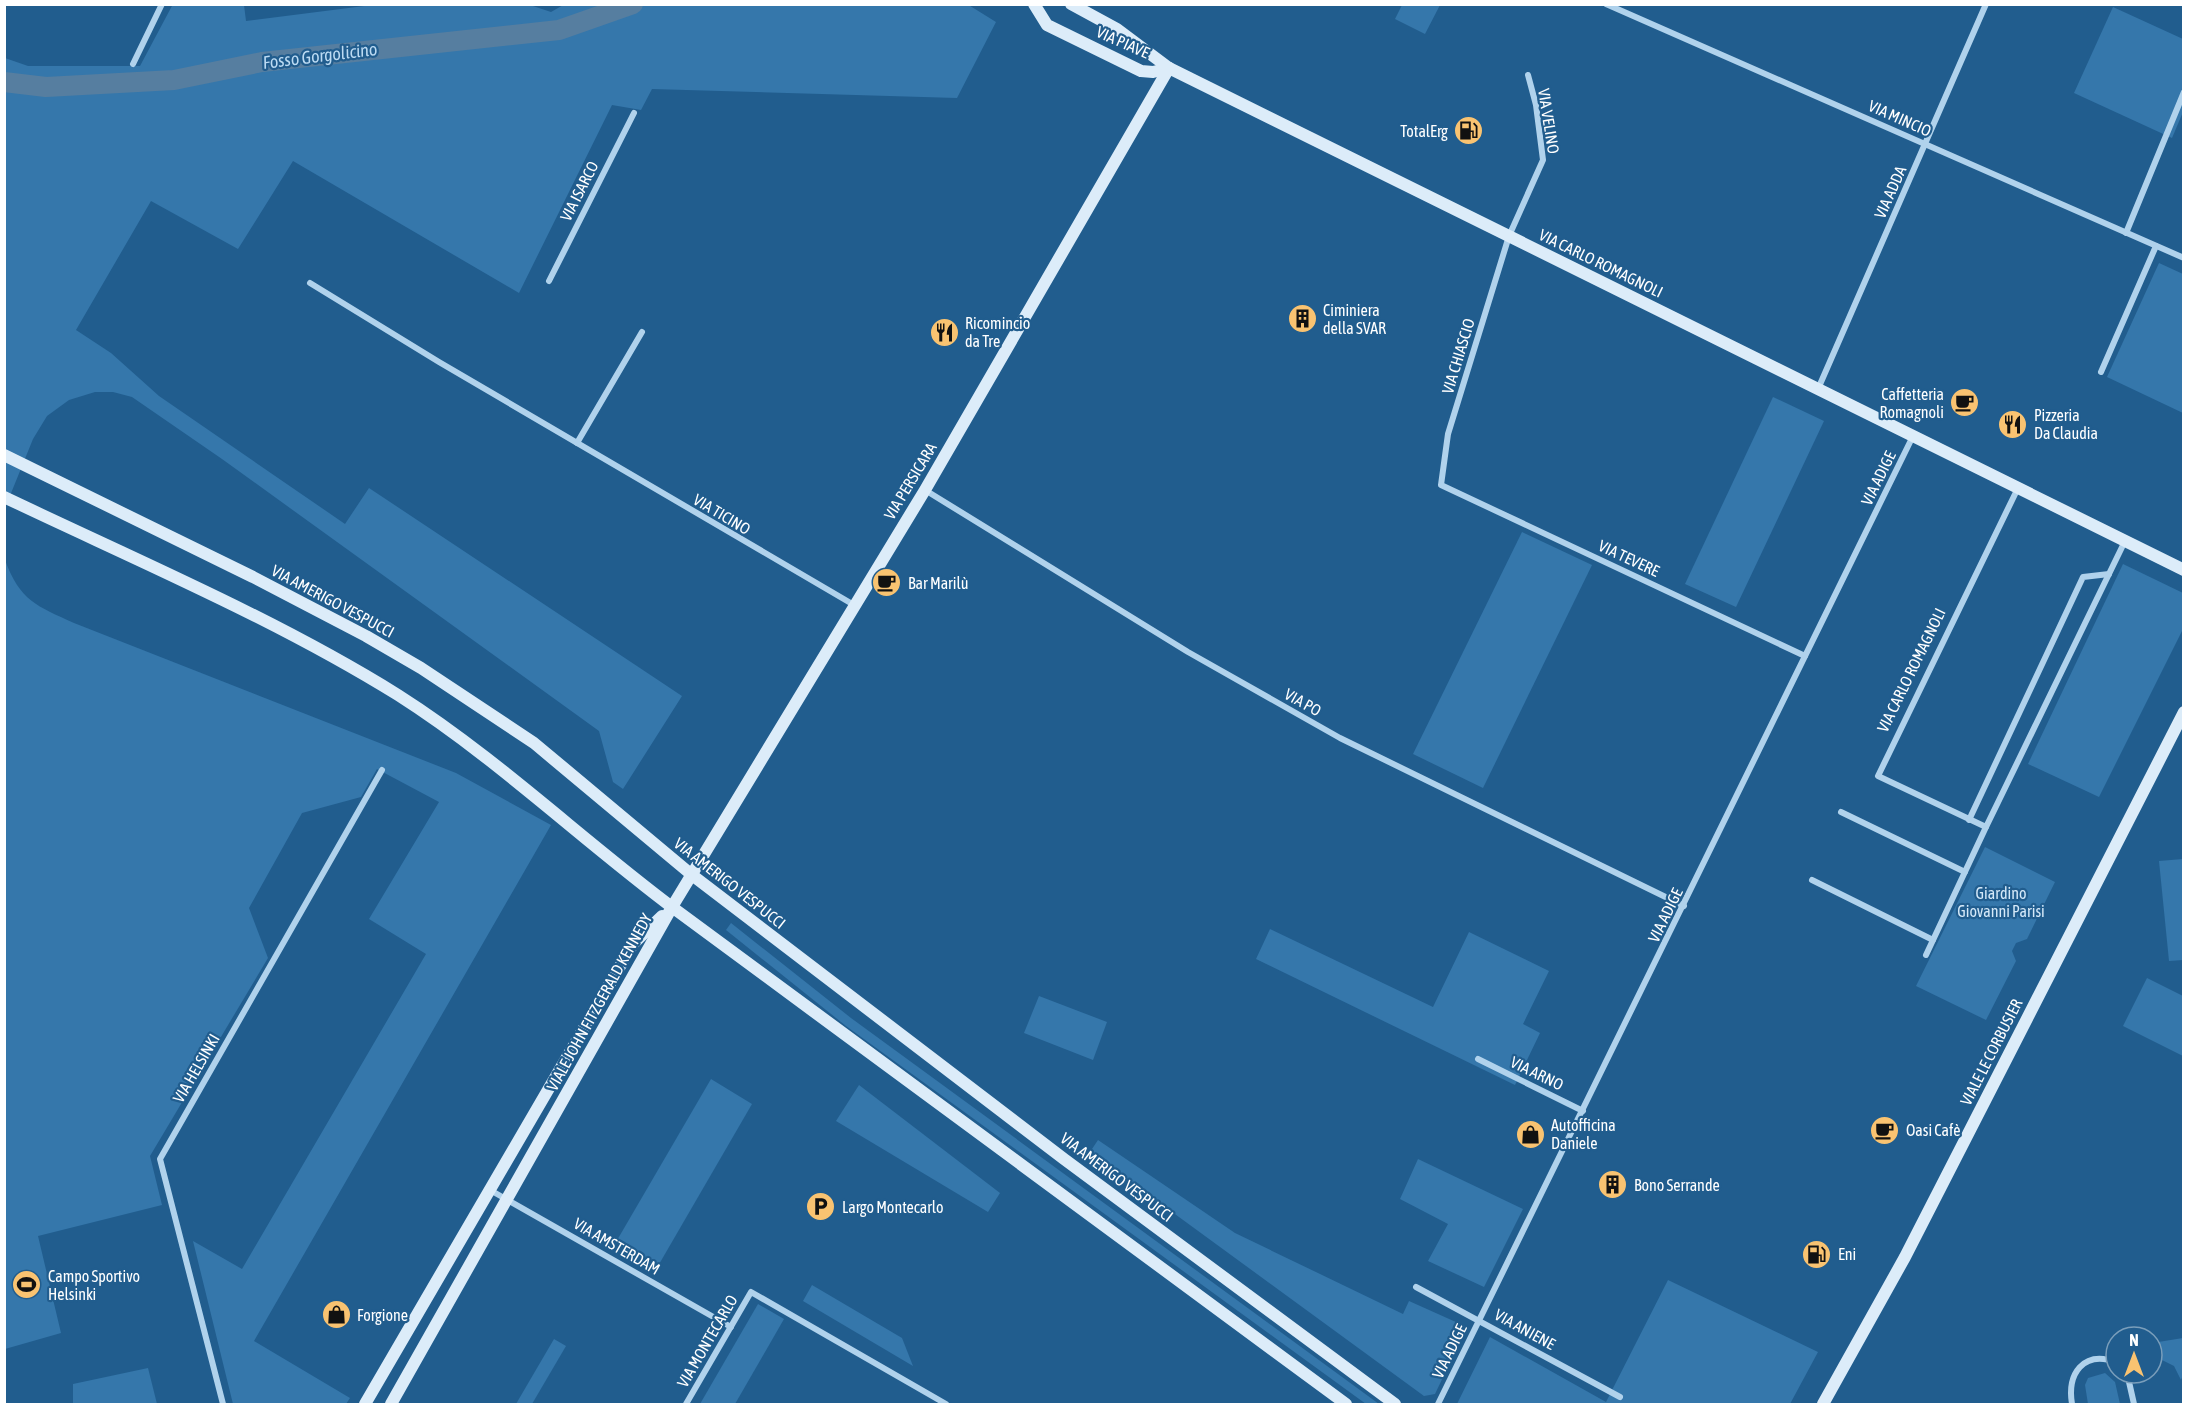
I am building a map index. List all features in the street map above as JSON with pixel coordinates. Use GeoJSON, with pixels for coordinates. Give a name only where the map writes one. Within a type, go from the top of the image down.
{"type":"FeatureCollection","features":[{"type":"Feature","properties":{"kind":"street"},"geometry":{"type":"LineString","coordinates":[[133,64],[162,4]]}},
{"type":"Feature","properties":{"kind":"street","name":"VIA PIAVE"},"geometry":{"type":"LineString","coordinates":[[1034,4],[1047,25],[1141,71],[1169,68]]}},
{"type":"Feature","properties":{"kind":"street","name":"VIA PIAVE"},"geometry":{"type":"LineString","coordinates":[[1071,4],[1117,29],[1169,68]]}},
{"type":"Feature","properties":{"kind":"street","name":"VIA MINCIO"},"geometry":{"type":"LineString","coordinates":[[1606,4],[2184,258]]}},
{"type":"Feature","properties":{"kind":"street","name":"VIA ADDA"},"geometry":{"type":"LineString","coordinates":[[1818,390],[1986,4]]}},
{"type":"Feature","properties":{"kind":"street","name":"VIA CARLO ROMAGNOLI"},"geometry":{"type":"LineString","coordinates":[[1169,68],[2184,570]]}},
{"type":"Feature","properties":{"kind":"street","name":"VIA PERSICARA"},"geometry":{"type":"LineString","coordinates":[[672,907],[925,490],[1169,68]]}},
{"type":"Feature","properties":{"kind":"street","name":"VIA VELINO"},"geometry":{"type":"LineString","coordinates":[[1509,236],[1544,160],[1536,105],[1528,75]]}},
{"type":"Feature","properties":{"kind":"street"},"geometry":{"type":"LineString","coordinates":[[2126,233],[2184,92]]}},
{"type":"Feature","properties":{"kind":"street","name":"VIA ISARCO"},"geometry":{"type":"LineString","coordinates":[[549,281],[634,113]]}},
{"type":"Feature","properties":{"kind":"street","name":"VIA CHIASCIO"},"geometry":{"type":"LineString","coordinates":[[1441,485],[1448,434],[1509,236]]}},
{"type":"Feature","properties":{"kind":"street"},"geometry":{"type":"LineString","coordinates":[[2101,372],[2156,246]]}},
{"type":"Feature","properties":{"kind":"street","name":"VIA TICINO"},"geometry":{"type":"LineString","coordinates":[[310,283],[577,444],[854,605]]}},
{"type":"Feature","properties":{"kind":"street"},"geometry":{"type":"LineString","coordinates":[[577,444],[642,332]]}},
{"type":"Feature","properties":{"kind":"street","name":"VIA ADIGE"},"geometry":{"type":"LineString","coordinates":[[1438,1404],[1913,436]]}},
{"type":"Feature","properties":{"kind":"street","name":"VIA AMERIGO VESPUCCI"},"geometry":{"type":"LineString","coordinates":[[4,455],[300,601],[421,668],[534,743],[692,876],[1064,1159],[1395,1404]]}},
{"type":"Feature","properties":{"kind":"street","name":"VIA TEVERE"},"geometry":{"type":"LineString","coordinates":[[1441,485],[1806,656]]}},
{"type":"Feature","properties":{"kind":"street","name":"VIA CARLO ROMAGNOLI"},"geometry":{"type":"LineString","coordinates":[[1986,827],[1878,776],[2018,488]]}},
{"type":"Feature","properties":{"kind":"street","name":"VIA PO"},"geometry":{"type":"LineString","coordinates":[[925,490],[1188,652],[1340,738],[1684,906]]}},
{"type":"Feature","properties":{"kind":"street"},"geometry":{"type":"LineString","coordinates":[[4,497],[290,635],[396,694],[449,729],[483,753],[672,907],[1346,1404]]}},
{"type":"Feature","properties":{"kind":"street"},"geometry":{"type":"LineString","coordinates":[[1926,955],[2125,541]]}},
{"type":"Feature","properties":{"kind":"street"},"geometry":{"type":"LineString","coordinates":[[1969,820],[2083,577],[2109,574]]}},
{"type":"Feature","properties":{"kind":"street","name":"VIALE LE CORBUSIER"},"geometry":{"type":"LineString","coordinates":[[1823,1404],[1905,1257],[2184,712]]}},
{"type":"Feature","properties":{"kind":"street","name":"VIA HELSINKI"},"geometry":{"type":"LineString","coordinates":[[223,1404],[160,1159],[382,770]]}},
{"type":"Feature","properties":{"kind":"street"},"geometry":{"type":"LineString","coordinates":[[1841,812],[1965,872]]}},
{"type":"Feature","properties":{"kind":"street"},"geometry":{"type":"LineString","coordinates":[[1812,880],[1933,940]]}},
{"type":"Feature","properties":{"kind":"street","name":"VIALE JOHN FITZGERALD KENNEDY"},"geometry":{"type":"LineString","coordinates":[[365,1404],[633,944],[672,907]]}},
{"type":"Feature","properties":{"kind":"street","name":"VIALE JOHN FITZGERALD KENNEDY"},"geometry":{"type":"LineString","coordinates":[[391,1404],[672,907]]}},
{"type":"Feature","properties":{"kind":"street","name":"VIA ARNO"},"geometry":{"type":"LineString","coordinates":[[1478,1059],[1583,1110]]}},
{"type":"Feature","properties":{"kind":"street","name":"VIA AMSTERDAM"},"geometry":{"type":"LineString","coordinates":[[490,1190],[731,1326]]}},
{"type":"Feature","properties":{"kind":"street","name":"VIA ANIENE"},"geometry":{"type":"LineString","coordinates":[[1416,1287],[1620,1397]]}},
{"type":"Feature","properties":{"kind":"street","name":"VIA MONTECARLO"},"geometry":{"type":"LineString","coordinates":[[686,1404],[751,1292],[946,1404]]}},
{"type":"Feature","properties":{"kind":"street"},"geometry":{"type":"LineString","coordinates":[[2072,1404],[2072,1380],[2080,1366],[2098,1360],[2104,1361]]}},
{"type":"Feature","properties":{"kind":"street"},"geometry":{"type":"LineString","coordinates":[[2130,1385],[2134,1404]]}},
{"type":"Feature","properties":{"kind":"green space"},"geometry":{"type":"Polygon","coordinates":[[[173,4],[244,5],[246,21],[380,4],[527,4],[551,12],[565,4],[967,4],[996,22],[957,98],[652,89],[641,110],[612,105],[519,293],[293,161],[238,249],[151,201],[76,330],[111,353],[159,396],[345,524],[369,488],[682,696],[623,789],[613,782],[599,731],[222,459],[132,397],[113,392],[95,392],[69,400],[47,416],[33,439],[5,508],[5,58],[28,66],[140,66],[173,4]]]}},
{"type":"Feature","properties":{"kind":"green space"},"geometry":{"type":"Polygon","coordinates":[[[1402,5],[1440,5],[1425,34],[1395,19],[1402,5]]]}},
{"type":"Feature","properties":{"kind":"green space"},"geometry":{"type":"Polygon","coordinates":[[[2113,7],[2183,39],[2183,112],[2172,138],[2074,93],[2113,7]]]}},
{"type":"Feature","properties":{"kind":"green space"},"geometry":{"type":"Polygon","coordinates":[[[2159,263],[2183,274],[2183,413],[2107,377],[2159,263]]]}},
{"type":"Feature","properties":{"kind":"green space"},"geometry":{"type":"Polygon","coordinates":[[[1773,397],[1824,421],[1736,607],[1685,584],[1773,397]]]}},
{"type":"Feature","properties":{"kind":"green space"},"geometry":{"type":"Polygon","coordinates":[[[1522,532],[1592,565],[1483,788],[1413,754],[1522,532]]]}},
{"type":"Feature","properties":{"kind":"green space"},"geometry":{"type":"Polygon","coordinates":[[[5,560],[17,585],[31,600],[50,612],[456,773],[551,825],[254,1341],[350,1398],[346,1404],[233,1404],[193,1241],[242,1269],[426,954],[369,919],[439,802],[377,769],[361,797],[302,813],[249,908],[268,958],[150,1156],[162,1205],[38,1236],[61,1333],[5,1349],[5,560]]]}},
{"type":"Feature","properties":{"kind":"green space"},"geometry":{"type":"Polygon","coordinates":[[[2123,564],[2183,593],[2183,629],[2099,797],[2028,764],[2123,564]]]}},
{"type":"Feature","properties":{"kind":"green space","name":"Giardino Giovanni Parisi"},"geometry":{"type":"Polygon","coordinates":[[[1985,847],[2055,882],[2027,939],[2016,943],[2012,951],[2016,961],[1986,1020],[1916,986],[1985,847]]]}},
{"type":"Feature","properties":{"kind":"green space"},"geometry":{"type":"Polygon","coordinates":[[[2183,859],[2183,960],[2169,961],[2159,861],[2183,859]]]}},
{"type":"Feature","properties":{"kind":"green space"},"geometry":{"type":"Polygon","coordinates":[[[731,923],[851,1018],[1379,1404],[1366,1404],[846,1026],[726,930],[731,923]]]}},
{"type":"Feature","properties":{"kind":"green space"},"geometry":{"type":"Polygon","coordinates":[[[1270,929],[1433,1007],[1469,932],[1549,971],[1523,1024],[1540,1033],[1515,1085],[1256,959],[1270,929]]]}},
{"type":"Feature","properties":{"kind":"green space"},"geometry":{"type":"Polygon","coordinates":[[[2147,978],[2183,996],[2183,1056],[2123,1026],[2147,978]]]}},
{"type":"Feature","properties":{"kind":"green space"},"geometry":{"type":"Polygon","coordinates":[[[1039,996],[1107,1022],[1093,1060],[1024,1033],[1039,996]]]}},
{"type":"Feature","properties":{"kind":"green space"},"geometry":{"type":"Polygon","coordinates":[[[711,1079],[752,1104],[658,1266],[616,1242],[711,1079]]]}},
{"type":"Feature","properties":{"kind":"green space"},"geometry":{"type":"Polygon","coordinates":[[[859,1085],[1000,1193],[988,1212],[836,1121],[859,1085]]]}},
{"type":"Feature","properties":{"kind":"green space"},"geometry":{"type":"Polygon","coordinates":[[[1098,1140],[1235,1233],[1403,1314],[1409,1301],[1467,1327],[1435,1394],[1424,1396],[1090,1152],[1098,1140]]]}},
{"type":"Feature","properties":{"kind":"green space"},"geometry":{"type":"Polygon","coordinates":[[[1418,1159],[1523,1209],[1484,1287],[1428,1261],[1448,1224],[1400,1199],[1418,1159]]]}},
{"type":"Feature","properties":{"kind":"green space"},"geometry":{"type":"Polygon","coordinates":[[[1668,1280],[1818,1352],[1790,1404],[1457,1404],[1490,1337],[1606,1402],[1668,1280]]]}},
{"type":"Feature","properties":{"kind":"green space"},"geometry":{"type":"Polygon","coordinates":[[[812,1285],[902,1338],[913,1366],[803,1301],[812,1285]]]}},
{"type":"Feature","properties":{"kind":"green space"},"geometry":{"type":"Polygon","coordinates":[[[758,1304],[784,1319],[735,1404],[700,1404],[758,1304]]]}},
{"type":"Feature","properties":{"kind":"green space"},"geometry":{"type":"Polygon","coordinates":[[[2183,1338],[2181,1380],[2174,1366],[2164,1361],[2164,1341],[2183,1338]]]}},
{"type":"Feature","properties":{"kind":"green space"},"geometry":{"type":"Polygon","coordinates":[[[554,1339],[566,1346],[532,1404],[516,1404],[554,1339]]]}},
{"type":"Feature","properties":{"kind":"green space"},"geometry":{"type":"Polygon","coordinates":[[[148,1368],[157,1404],[73,1404],[73,1384],[148,1368]]]}},
{"type":"Feature","properties":{"kind":"green space"},"geometry":{"type":"Polygon","coordinates":[[[2104,1373],[2104,1385],[2116,1385],[2120,1404],[2088,1404],[2085,1385],[2088,1378],[2104,1373]]]}},
{"type":"Feature","properties":{"kind":"waterway","name":"Fosso Gorgolicino"},"geometry":{"type":"LineString","coordinates":[[4,82],[46,87],[174,80],[262,62],[559,30],[633,4]]}},
{"type":"Feature","properties":{"kind":"place","name":"TotalErg"},"geometry":{"type":"Point","coordinates":[1469,131]}},
{"type":"Feature","properties":{"kind":"place","name":"Ciminiera della SVAR"},"geometry":{"type":"Point","coordinates":[1302,319]}},
{"type":"Feature","properties":{"kind":"place","name":"Ricomincio da Tre"},"geometry":{"type":"Point","coordinates":[944,332]}},
{"type":"Feature","properties":{"kind":"place","name":"Caffetteria Romagnoli"},"geometry":{"type":"Point","coordinates":[1965,403]}},
{"type":"Feature","properties":{"kind":"place","name":"Pizzeria Da Claudia"},"geometry":{"type":"Point","coordinates":[2013,424]}},
{"type":"Feature","properties":{"kind":"place","name":"Bar Marilù"},"geometry":{"type":"Point","coordinates":[887,583]}},
{"type":"Feature","properties":{"kind":"place","name":"Oasi Cafè"},"geometry":{"type":"Point","coordinates":[1885,1130]}},
{"type":"Feature","properties":{"kind":"place","name":"Autofficina Daniele"},"geometry":{"type":"Point","coordinates":[1530,1134]}},
{"type":"Feature","properties":{"kind":"place","name":"Bono Serrande"},"geometry":{"type":"Point","coordinates":[1613,1185]}},
{"type":"Feature","properties":{"kind":"place","name":"Largo Montecarlo"},"geometry":{"type":"Point","coordinates":[821,1207]}},
{"type":"Feature","properties":{"kind":"place","name":"Eni"},"geometry":{"type":"Point","coordinates":[1817,1254]}},
{"type":"Feature","properties":{"kind":"place","name":"Campo Sportivo Helsinki"},"geometry":{"type":"Point","coordinates":[27,1285]}},
{"type":"Feature","properties":{"kind":"place","name":"Forgione"},"geometry":{"type":"Point","coordinates":[336,1315]}}]}
